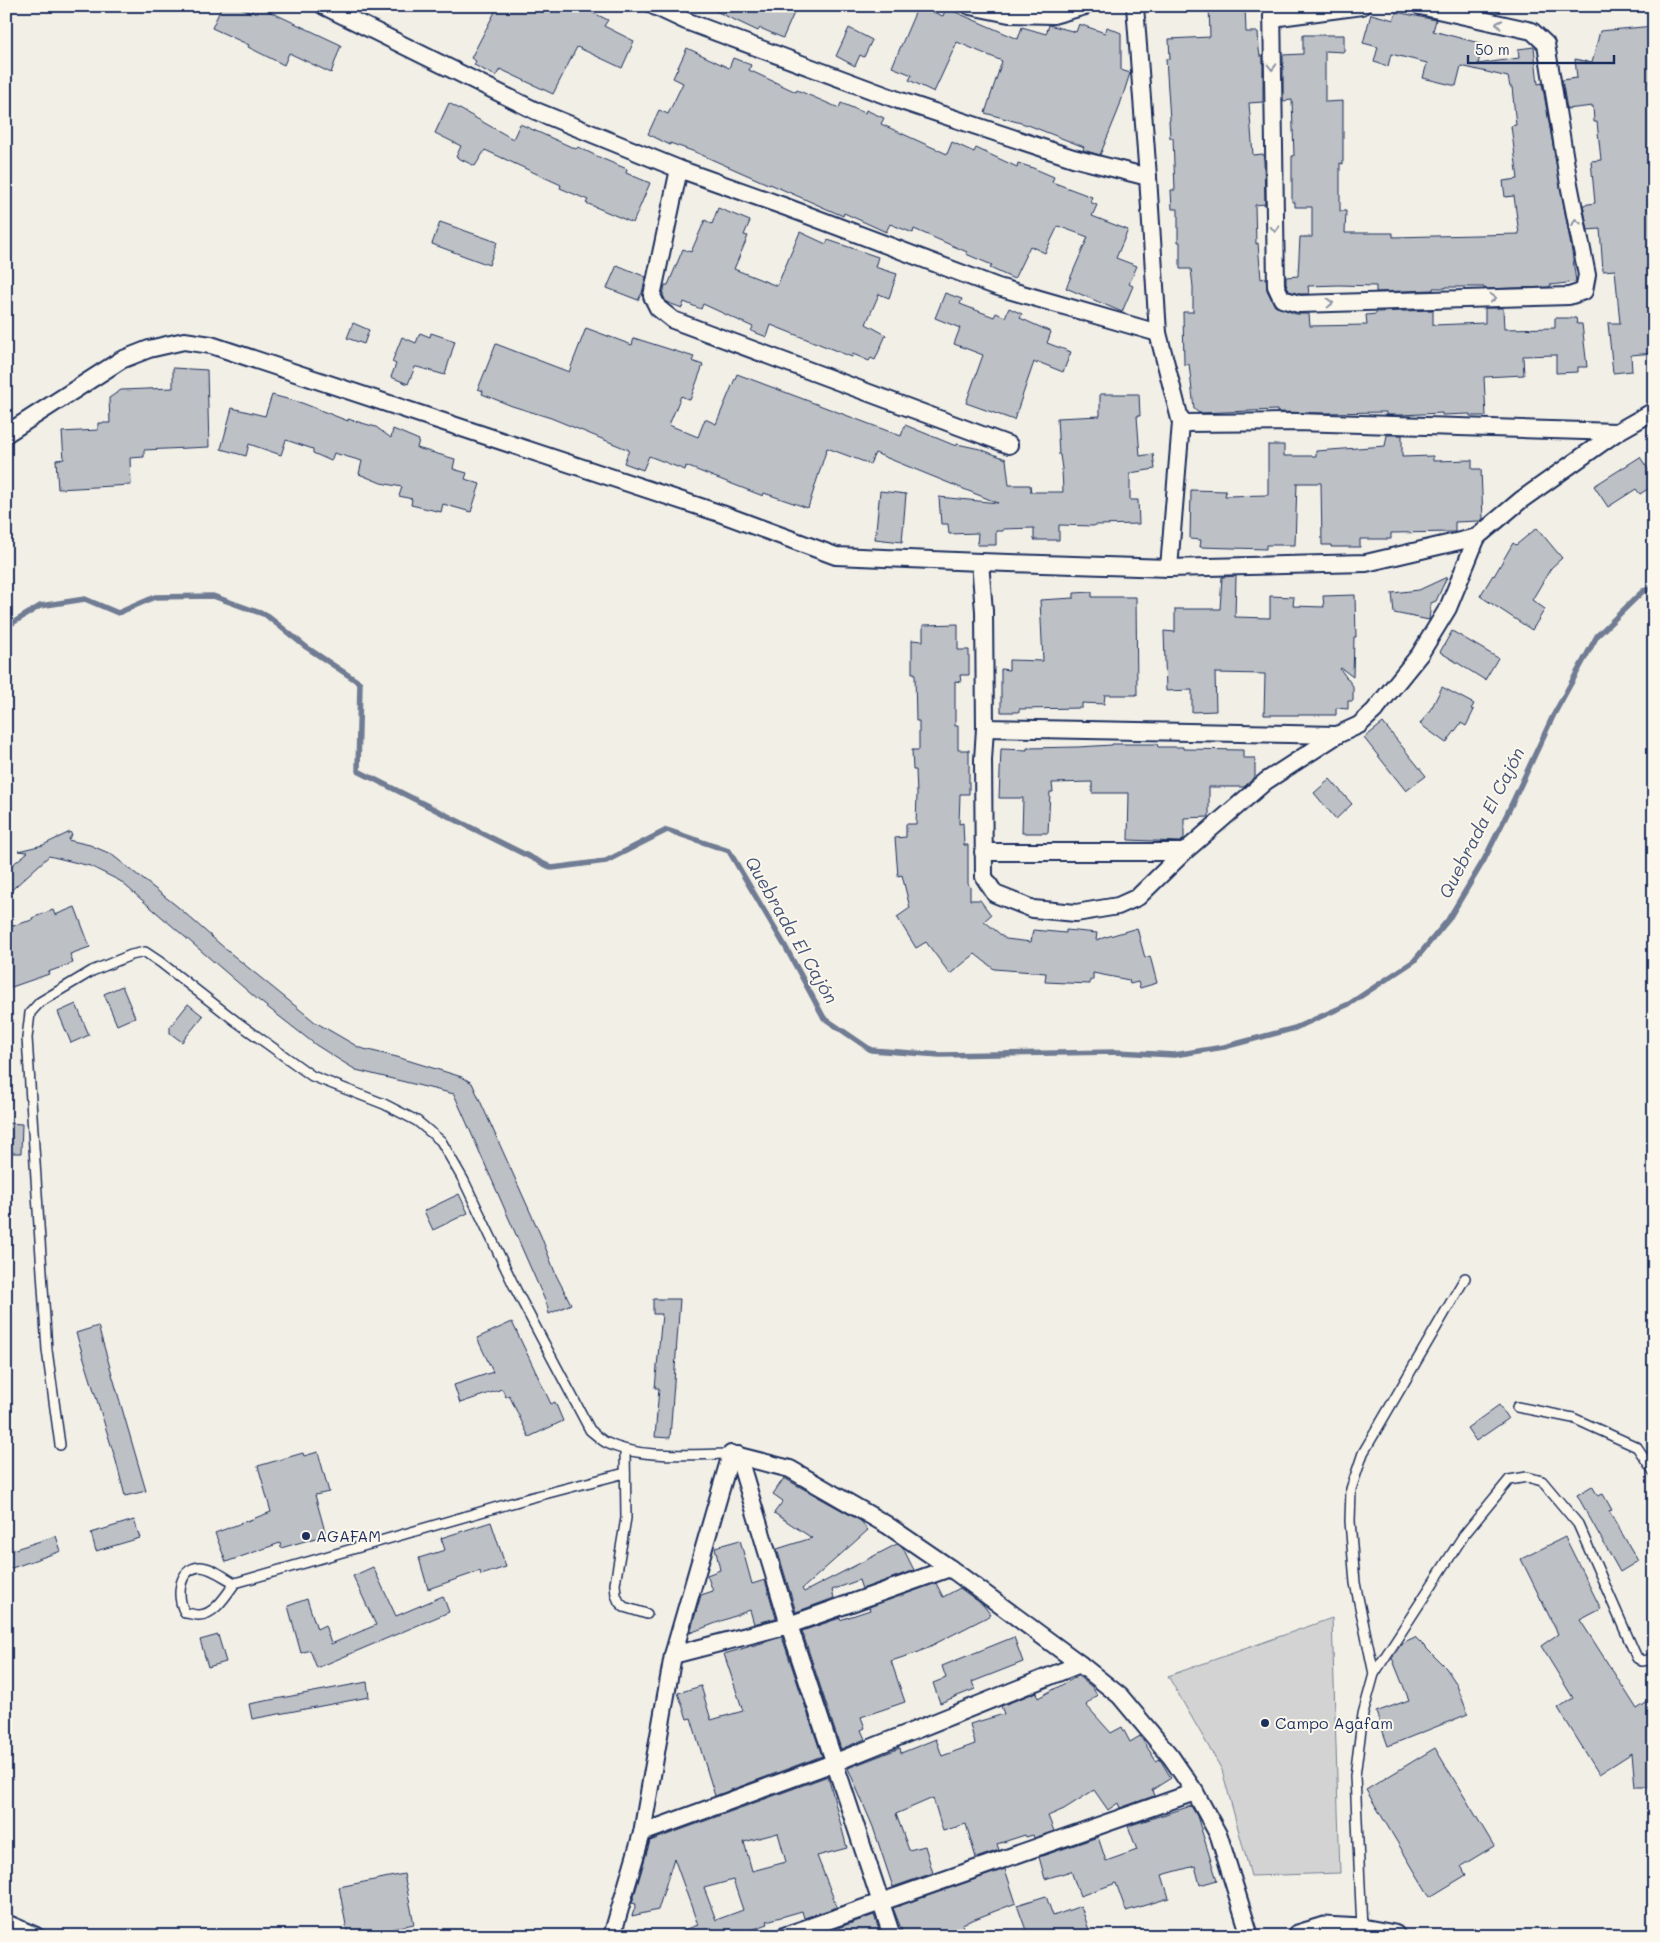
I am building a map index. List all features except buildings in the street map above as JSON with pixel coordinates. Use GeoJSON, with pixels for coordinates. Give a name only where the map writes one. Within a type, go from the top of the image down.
{"type":"FeatureCollection","features":[{"type":"Feature","properties":{"kind":"street"},"geometry":{"type":"LineString","coordinates":[[324,6],[536,111],[679,169],[998,287],[1158,332]]}},
{"type":"Feature","properties":{"kind":"street"},"geometry":{"type":"LineString","coordinates":[[654,6],[686,21],[898,100],[1073,158],[1148,177]]}},
{"type":"Feature","properties":{"kind":"street"},"geometry":{"type":"LineString","coordinates":[[970,6],[1009,14],[1053,15],[1085,6]]}},
{"type":"Feature","properties":{"kind":"street"},"geometry":{"type":"LineString","coordinates":[[1135,6],[1158,332],[1181,423],[1169,568]]}},
{"type":"Feature","properties":{"kind":"street"},"geometry":{"type":"LineString","coordinates":[[1362,6],[1272,12],[1276,286],[1282,299],[1299,304],[1569,296],[1584,291],[1587,275],[1569,184],[1546,44],[1532,31],[1420,6]]}},
{"type":"Feature","properties":{"kind":"street"},"geometry":{"type":"LineString","coordinates":[[679,169],[652,296],[658,308],[673,320],[1009,445]]}},
{"type":"Feature","properties":{"kind":"street"},"geometry":{"type":"LineString","coordinates":[[6,434],[121,360],[149,349],[184,341],[211,344],[722,514],[836,556],[1169,568],[1366,562],[1477,537],[1521,500],[1618,432],[1654,411]]}},
{"type":"Feature","properties":{"kind":"street"},"geometry":{"type":"LineString","coordinates":[[1181,423],[1296,422],[1618,432]]}},
{"type":"Feature","properties":{"kind":"street"},"geometry":{"type":"LineString","coordinates":[[980,562],[984,611],[984,877],[995,894],[1033,909],[1076,913],[1118,906],[1138,897],[1184,852],[1266,781],[1337,735],[1359,725],[1374,711],[1420,654],[1448,608],[1477,537]]}},
{"type":"Feature","properties":{"kind":"street"},"geometry":{"type":"LineString","coordinates":[[985,728],[1337,735]]}},
{"type":"Feature","properties":{"kind":"street"},"geometry":{"type":"LineString","coordinates":[[983,852],[1184,852]]}},
{"type":"Feature","properties":{"kind":"street"},"geometry":{"type":"LineString","coordinates":[[734,1455],[790,1469],[887,1525],[950,1568],[1080,1664],[1120,1696],[1171,1757],[1195,1792],[1219,1836],[1250,1936]]}},
{"type":"Feature","properties":{"kind":"street"},"geometry":{"type":"LineString","coordinates":[[734,1455],[892,1936]]}},
{"type":"Feature","properties":{"kind":"street"},"geometry":{"type":"LineString","coordinates":[[612,1936],[642,1832],[673,1655],[734,1455]]}},
{"type":"Feature","properties":{"kind":"street"},"geometry":{"type":"LineString","coordinates":[[673,1655],[789,1625],[950,1568]]}},
{"type":"Feature","properties":{"kind":"street"},"geometry":{"type":"LineString","coordinates":[[642,1832],[836,1762],[1080,1664]]}},
{"type":"Feature","properties":{"kind":"street"},"geometry":{"type":"LineString","coordinates":[[784,1936],[1195,1792]]}},
{"type":"Feature","properties":{"kind":"street"},"geometry":{"type":"LineString","coordinates":[[6,1923],[36,1936]]}},
{"type":"Feature","properties":{"kind":"street"},"geometry":{"type":"LineString","coordinates":[[1298,1936],[1324,1928],[1394,1936]]}},
{"type":"Feature","properties":{"kind":"lane"},"geometry":{"type":"LineString","coordinates":[[60,1446],[47,1350],[27,1038],[30,1014],[40,1002],[92,971],[131,955],[145,952],[312,1076],[384,1104],[417,1121],[441,1141],[464,1181],[516,1290],[590,1430],[604,1442],[625,1450],[660,1454],[734,1455]]}},
{"type":"Feature","properties":{"kind":"lane"},"geometry":{"type":"LineString","coordinates":[[1374,1674],[1356,1583],[1350,1521],[1351,1489],[1363,1453],[1465,1278]]}},
{"type":"Feature","properties":{"kind":"lane"},"geometry":{"type":"LineString","coordinates":[[1517,1407],[1573,1418],[1637,1447],[1654,1472]]}},
{"type":"Feature","properties":{"kind":"lane"},"geometry":{"type":"LineString","coordinates":[[625,1450],[626,1518],[615,1584],[616,1595],[624,1607],[647,1614]]}},
{"type":"Feature","properties":{"kind":"lane"},"geometry":{"type":"LineString","coordinates":[[235,1583],[212,1570],[200,1567],[190,1570],[182,1580],[179,1592],[181,1605],[185,1612],[199,1616],[217,1605],[235,1583],[529,1498],[625,1474]]}},
{"type":"Feature","properties":{"kind":"lane"},"geometry":{"type":"LineString","coordinates":[[1363,1933],[1355,1776],[1363,1714],[1374,1674],[1464,1535],[1509,1480],[1526,1477],[1542,1481],[1578,1524],[1637,1658],[1642,1661],[1654,1656]]}},
{"type":"Feature","properties":{"kind":"shaded area","name":"Campo Agafam"},"geometry":{"type":"Polygon","coordinates":[[[1332,1618],[1340,1873],[1251,1876],[1222,1770],[1168,1676],[1332,1618]]]}},
{"type":"Feature","properties":{"kind":"waterway","name":"Quebrada El Cajón"},"geometry":{"type":"LineString","coordinates":[[6,627],[40,606],[85,599],[118,613],[155,597],[213,596],[266,615],[306,647],[360,683],[358,771],[552,868],[606,861],[667,830],[729,851],[785,946],[824,1018],[871,1050],[940,1055],[1117,1052],[1174,1055],[1224,1047],[1295,1028],[1349,1004],[1414,961],[1448,920],[1484,860],[1553,716],[1597,636],[1643,591],[1654,588]]}},
{"type":"Feature","properties":{"kind":"place","name":"AGAFAM"},"geometry":{"type":"Point","coordinates":[306,1536]}},
{"type":"Feature","properties":{"kind":"place","name":"Campo Agafam"},"geometry":{"type":"Point","coordinates":[1265,1723]}}]}
